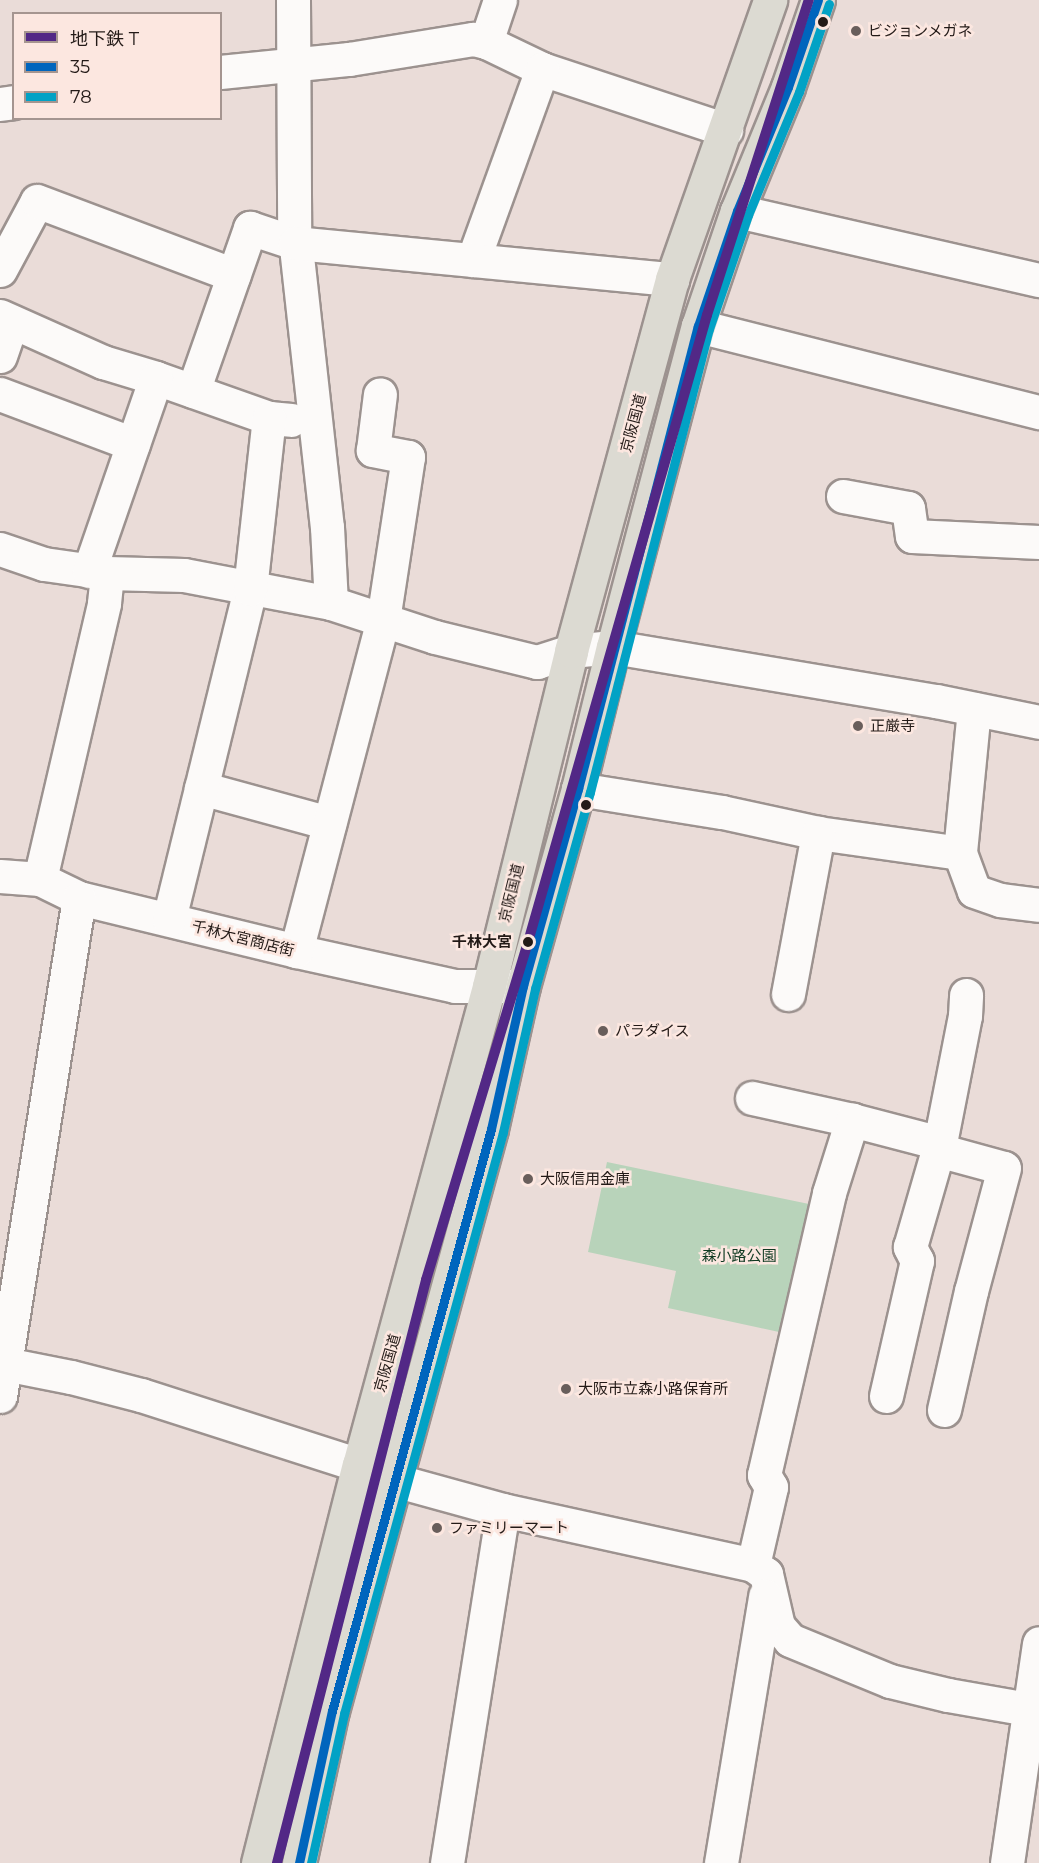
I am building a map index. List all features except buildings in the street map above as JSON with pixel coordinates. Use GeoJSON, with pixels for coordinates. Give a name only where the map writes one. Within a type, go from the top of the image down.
{"type":"FeatureCollection","features":[{"type":"Feature","properties":{"kind":"highway","name":"京阪国道"},"geometry":{"type":"LineString","coordinates":[[258,1863],[359,1465],[489,986],[571,651],[672,279],[770,0]]}},
{"type":"Feature","properties":{"kind":"highway"},"geometry":{"type":"LineString","coordinates":[[299,1863],[332,1711],[491,1129],[523,986],[578,789],[698,326],[737,211],[788,87],[818,0]]}},
{"type":"Feature","properties":{"kind":"street"},"geometry":{"type":"LineString","coordinates":[[293,0],[291,63],[295,243],[327,527],[331,603]]}},
{"type":"Feature","properties":{"kind":"street"},"geometry":{"type":"LineString","coordinates":[[486,42],[500,0]]}},
{"type":"Feature","properties":{"kind":"street"},"geometry":{"type":"LineString","coordinates":[[222,72],[291,63],[349,59],[473,39],[486,42],[542,69],[726,130]]}},
{"type":"Feature","properties":{"kind":"street"},"geometry":{"type":"LineString","coordinates":[[473,260],[542,69]]}},
{"type":"Feature","properties":{"kind":"street"},"geometry":{"type":"LineString","coordinates":[[0,270],[37,201],[234,275]]}},
{"type":"Feature","properties":{"kind":"street"},"geometry":{"type":"LineString","coordinates":[[737,211],[1039,280]]}},
{"type":"Feature","properties":{"kind":"street"},"geometry":{"type":"LineString","coordinates":[[193,391],[250,228],[295,243],[672,279]]}},
{"type":"Feature","properties":{"kind":"street"},"geometry":{"type":"LineString","coordinates":[[0,357],[6,319],[103,362],[269,418],[315,424]]}},
{"type":"Feature","properties":{"kind":"street"},"geometry":{"type":"LineString","coordinates":[[698,326],[1039,412]]}},
{"type":"Feature","properties":{"kind":"street"},"geometry":{"type":"LineString","coordinates":[[40,879],[104,603],[98,572],[133,444],[156,378]]}},
{"type":"Feature","properties":{"kind":"street"},"geometry":{"type":"LineString","coordinates":[[0,394],[133,444]]}},
{"type":"Feature","properties":{"kind":"street"},"geometry":{"type":"LineString","coordinates":[[296,951],[383,620],[408,458],[373,450],[380,394]]}},
{"type":"Feature","properties":{"kind":"street"},"geometry":{"type":"LineString","coordinates":[[169,919],[250,589],[269,418]]}},
{"type":"Feature","properties":{"kind":"street"},"geometry":{"type":"LineString","coordinates":[[843,496],[908,507],[912,536],[1039,542]]}},
{"type":"Feature","properties":{"kind":"street"},"geometry":{"type":"LineString","coordinates":[[0,549],[44,564],[98,572],[184,575],[331,603],[435,637],[537,662],[571,651],[613,647],[974,709],[1039,723]]}},
{"type":"Feature","properties":{"kind":"street"},"geometry":{"type":"LineString","coordinates":[[974,709],[960,853],[974,891],[1000,900],[1039,905]]}},
{"type":"Feature","properties":{"kind":"street"},"geometry":{"type":"LineString","coordinates":[[201,788],[329,823]]}},
{"type":"Feature","properties":{"kind":"street"},"geometry":{"type":"LineString","coordinates":[[578,789],[723,812],[818,832],[960,853]]}},
{"type":"Feature","properties":{"kind":"street"},"geometry":{"type":"LineString","coordinates":[[788,994],[818,832]]}},
{"type":"Feature","properties":{"kind":"street","name":"千林大宮商店街"},"geometry":{"type":"LineString","coordinates":[[0,876],[40,879],[79,898],[296,951],[455,986],[523,986]]}},
{"type":"Feature","properties":{"kind":"street"},"geometry":{"type":"LineString","coordinates":[[0,1396],[3,1363],[79,898]]}},
{"type":"Feature","properties":{"kind":"street"},"geometry":{"type":"LineString","coordinates":[[886,1396],[916,1261],[910,1247],[939,1146],[965,1016],[966,995]]}},
{"type":"Feature","properties":{"kind":"street"},"geometry":{"type":"LineString","coordinates":[[752,1098],[852,1120],[1004,1168],[971,1291],[944,1410]]}},
{"type":"Feature","properties":{"kind":"street"},"geometry":{"type":"LineString","coordinates":[[721,1863],[771,1487],[764,1475],[829,1193],[852,1120]]}},
{"type":"Feature","properties":{"kind":"street"},"geometry":{"type":"LineString","coordinates":[[3,1363],[141,1395],[359,1465],[394,1480],[503,1510],[760,1574]]}},
{"type":"Feature","properties":{"kind":"street"},"geometry":{"type":"LineString","coordinates":[[447,1863],[503,1510]]}},
{"type":"Feature","properties":{"kind":"street"},"geometry":{"type":"LineString","coordinates":[[760,1574],[778,1626],[790,1640],[890,1681],[948,1695],[1028,1709]]}},
{"type":"Feature","properties":{"kind":"street"},"geometry":{"type":"LineString","coordinates":[[1007,1863],[1039,1643]]}},
{"type":"Feature","properties":{"kind":"green space","name":"森小路公園"},"geometry":{"type":"Polygon","coordinates":[[[607,1162],[809,1204],[817,1217],[788,1334],[668,1308],[676,1271],[588,1252],[607,1162]]]}},
{"type":"Feature","properties":{"kind":"metro line","name":"T"},"geometry":{"type":"LineString","coordinates":[[277,1863],[426,1280],[528,942],[707,315],[809,0]]}},
{"type":"Feature","properties":{"kind":"transit line","name":"35"},"geometry":{"type":"LineString","coordinates":[[299,1863],[332,1711],[491,1129],[523,986],[578,789],[698,326],[737,211],[788,87],[818,0]]}},
{"type":"Feature","properties":{"kind":"transit line","name":"78"},"geometry":{"type":"LineString","coordinates":[[311,1863],[344,1714],[503,1132],[535,989],[590,792],[709,329],[748,215],[799,92],[829,4]]}},
{"type":"Feature","properties":{"kind":"place","name":"ビジョンメガネ"},"geometry":{"type":"Point","coordinates":[856,31]}},
{"type":"Feature","properties":{"kind":"place","name":"正厳寺"},"geometry":{"type":"Point","coordinates":[858,726]}},
{"type":"Feature","properties":{"kind":"place","name":"千林大宮"},"geometry":{"type":"Point","coordinates":[528,942]}},
{"type":"Feature","properties":{"kind":"place","name":"パラダイス"},"geometry":{"type":"Point","coordinates":[603,1031]}},
{"type":"Feature","properties":{"kind":"place","name":"大阪信用金庫"},"geometry":{"type":"Point","coordinates":[528,1179]}},
{"type":"Feature","properties":{"kind":"place","name":"大阪市立森小路保育所"},"geometry":{"type":"Point","coordinates":[566,1389]}},
{"type":"Feature","properties":{"kind":"place","name":"ファミリーマート"},"geometry":{"type":"Point","coordinates":[437,1528]}}]}
